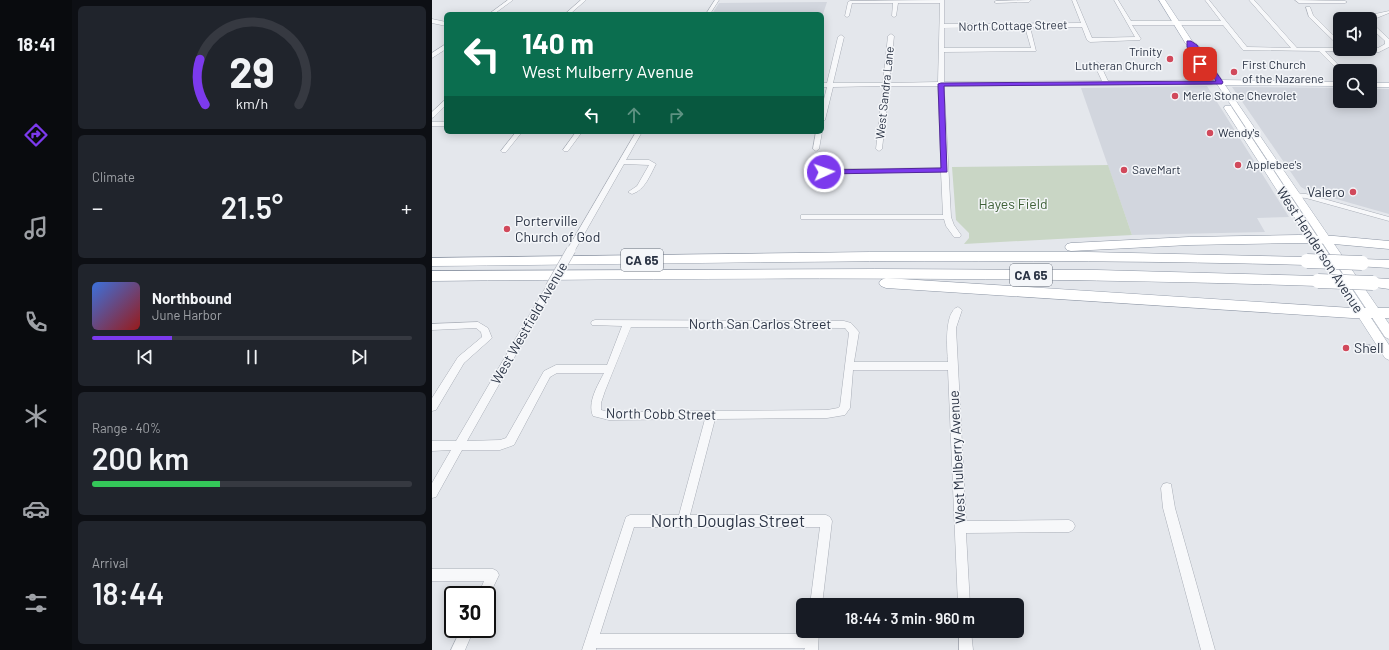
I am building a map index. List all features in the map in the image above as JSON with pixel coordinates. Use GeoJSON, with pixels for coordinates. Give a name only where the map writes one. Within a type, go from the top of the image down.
{"type":"FeatureCollection","features":[{"type":"Feature","properties":{"kind":"highway"},"geometry":{"type":"LineString","coordinates":[[852,258],[889,254],[1010,250],[1142,243],[1320,239],[1389,245]]}},
{"type":"Feature","properties":{"kind":"highway","name":"CA 65"},"geometry":{"type":"LineString","coordinates":[[432,262],[1114,256],[1389,264]]}},
{"type":"Feature","properties":{"kind":"highway"},"geometry":{"type":"LineString","coordinates":[[744,274],[1375,314]]}},
{"type":"Feature","properties":{"kind":"highway","name":"CA 65"},"geometry":{"type":"LineString","coordinates":[[432,276],[744,274],[1164,276],[1389,284]]}},
{"type":"Feature","properties":{"kind":"main road","name":"West Henderson Avenue"},"geometry":{"type":"LineString","coordinates":[[1162,0],[1189,42],[1195,47],[1216,82],[1250,127],[1297,195],[1320,239]]}},
{"type":"Feature","properties":{"kind":"main road","name":"West Henderson Avenue"},"geometry":{"type":"LineString","coordinates":[[1216,82],[1228,108],[1283,194],[1320,239],[1389,334]]}},
{"type":"Feature","properties":{"kind":"main road"},"geometry":{"type":"LineString","coordinates":[[1216,82],[1333,84]]}},
{"type":"Feature","properties":{"kind":"main road"},"geometry":{"type":"LineString","coordinates":[[1377,84],[1389,85]]}},
{"type":"Feature","properties":{"kind":"main road"},"geometry":{"type":"LineString","coordinates":[[1228,108],[1234,112],[1242,124],[1250,127]]}},
{"type":"Feature","properties":{"kind":"main road"},"geometry":{"type":"LineString","coordinates":[[1249,141],[1260,148],[1279,174],[1287,180]]}},
{"type":"Feature","properties":{"kind":"main road","name":"West Henderson Avenue"},"geometry":{"type":"LineString","coordinates":[[1375,314],[1389,355]]}},
{"type":"Feature","properties":{"kind":"street"},"geometry":{"type":"LineString","coordinates":[[494,12],[511,0]]}},
{"type":"Feature","properties":{"kind":"street"},"geometry":{"type":"LineString","coordinates":[[569,12],[584,0]]}},
{"type":"Feature","properties":{"kind":"street"},"geometry":{"type":"LineString","coordinates":[[709,12],[717,0]]}},
{"type":"Feature","properties":{"kind":"street"},"geometry":{"type":"LineString","coordinates":[[1074,0],[1090,40],[1138,39],[1116,0]]}},
{"type":"Feature","properties":{"kind":"street"},"geometry":{"type":"LineString","coordinates":[[1207,0],[1245,49],[1333,49]]}},
{"type":"Feature","properties":{"kind":"street"},"geometry":{"type":"LineString","coordinates":[[1251,0],[1295,50]]}},
{"type":"Feature","properties":{"kind":"street"},"geometry":{"type":"LineString","coordinates":[[846,16],[850,2],[942,1],[941,84],[947,217],[950,226],[957,235]]}},
{"type":"Feature","properties":{"kind":"street"},"geometry":{"type":"LineString","coordinates":[[996,2],[1029,1]]}},
{"type":"Feature","properties":{"kind":"street"},"geometry":{"type":"LineString","coordinates":[[1298,1],[1344,1]]}},
{"type":"Feature","properties":{"kind":"street"},"geometry":{"type":"LineString","coordinates":[[894,16],[896,2]]}},
{"type":"Feature","properties":{"kind":"street"},"geometry":{"type":"LineString","coordinates":[[1308,8],[1311,16],[1333,38]]}},
{"type":"Feature","properties":{"kind":"street"},"geometry":{"type":"LineString","coordinates":[[1377,15],[1389,12]]}},
{"type":"Feature","properties":{"kind":"street"},"geometry":{"type":"LineString","coordinates":[[432,21],[444,24]]}},
{"type":"Feature","properties":{"kind":"street"},"geometry":{"type":"LineString","coordinates":[[1128,23],[1225,23]]}},
{"type":"Feature","properties":{"kind":"street"},"geometry":{"type":"LineString","coordinates":[[942,50],[1034,50],[1027,25]]}},
{"type":"Feature","properties":{"kind":"street","name":"North Cottage Street"},"geometry":{"type":"LineString","coordinates":[[942,26],[1084,25]]}},
{"type":"Feature","properties":{"kind":"street"},"geometry":{"type":"LineString","coordinates":[[1377,31],[1388,42],[1388,45],[1377,50]]}},
{"type":"Feature","properties":{"kind":"street","name":"West Sandra Lane"},"geometry":{"type":"LineString","coordinates":[[879,149],[891,36]]}},
{"type":"Feature","properties":{"kind":"street"},"geometry":{"type":"LineString","coordinates":[[824,110],[841,37]]}},
{"type":"Feature","properties":{"kind":"street"},"geometry":{"type":"LineString","coordinates":[[432,56],[444,47]]}},
{"type":"Feature","properties":{"kind":"street"},"geometry":{"type":"LineString","coordinates":[[1320,50],[1334,64]]}},
{"type":"Feature","properties":{"kind":"street"},"geometry":{"type":"LineString","coordinates":[[1098,64],[1106,83]]}},
{"type":"Feature","properties":{"kind":"street"},"geometry":{"type":"LineString","coordinates":[[824,85],[1216,82]]}},
{"type":"Feature","properties":{"kind":"street"},"geometry":{"type":"LineString","coordinates":[[432,116],[444,103]]}},
{"type":"Feature","properties":{"kind":"street"},"geometry":{"type":"LineString","coordinates":[[432,124],[444,124]]}},
{"type":"Feature","properties":{"kind":"street"},"geometry":{"type":"LineString","coordinates":[[504,151],[517,134]]}},
{"type":"Feature","properties":{"kind":"street"},"geometry":{"type":"LineString","coordinates":[[566,150],[578,134]]}},
{"type":"Feature","properties":{"kind":"street","name":"West Westfield Avenue"},"geometry":{"type":"LineString","coordinates":[[432,493],[638,134]]}},
{"type":"Feature","properties":{"kind":"street"},"geometry":{"type":"LineString","coordinates":[[816,149],[819,134]]}},
{"type":"Feature","properties":{"kind":"street"},"geometry":{"type":"LineString","coordinates":[[622,162],[649,162],[653,164],[640,187],[632,192]]}},
{"type":"Feature","properties":{"kind":"street"},"geometry":{"type":"LineString","coordinates":[[820,173],[835,171],[945,170]]}},
{"type":"Feature","properties":{"kind":"street"},"geometry":{"type":"LineString","coordinates":[[1283,194],[1297,195],[1389,219]]}},
{"type":"Feature","properties":{"kind":"street"},"geometry":{"type":"LineString","coordinates":[[804,217],[947,217]]}},
{"type":"Feature","properties":{"kind":"street","name":"West Mulberry Avenue"},"geometry":{"type":"LineString","coordinates":[[958,310],[951,328],[964,598]]}},
{"type":"Feature","properties":{"kind":"street","name":"North San Carlos Street"},"geometry":{"type":"LineString","coordinates":[[595,323],[844,324],[848,325],[854,332],[849,366]]}},
{"type":"Feature","properties":{"kind":"street"},"geometry":{"type":"LineString","coordinates":[[432,446],[500,445],[510,442],[545,377],[552,370],[610,369],[628,324]]}},
{"type":"Feature","properties":{"kind":"street"},"geometry":{"type":"LineString","coordinates":[[432,327],[478,325],[485,330],[487,338],[461,360],[432,406]]}},
{"type":"Feature","properties":{"kind":"street"},"geometry":{"type":"LineString","coordinates":[[849,366],[952,366]]}},
{"type":"Feature","properties":{"kind":"street","name":"North Cobb Street"},"geometry":{"type":"LineString","coordinates":[[610,369],[596,402],[595,409],[597,413],[608,416],[827,414],[842,412],[846,404],[849,366]]}},
{"type":"Feature","properties":{"kind":"street"},"geometry":{"type":"LineString","coordinates":[[683,521],[711,415]]}},
{"type":"Feature","properties":{"kind":"street"},"geometry":{"type":"LineString","coordinates":[[1167,488],[1169,508],[1208,650]]}},
{"type":"Feature","properties":{"kind":"street","name":"North Douglas Street"},"geometry":{"type":"LineString","coordinates":[[591,645],[630,521],[826,521],[817,598]]}},
{"type":"Feature","properties":{"kind":"street"},"geometry":{"type":"LineString","coordinates":[[961,527],[1070,526]]}},
{"type":"Feature","properties":{"kind":"street"},"geometry":{"type":"LineString","coordinates":[[432,575],[493,575],[488,586]]}},
{"type":"Feature","properties":{"kind":"street"},"geometry":{"type":"LineString","coordinates":[[458,650],[464,638]]}},
{"type":"Feature","properties":{"kind":"street"},"geometry":{"type":"LineString","coordinates":[[965,638],[966,650]]}},
{"type":"Feature","properties":{"kind":"street"},"geometry":{"type":"LineString","coordinates":[[591,645],[812,641]]}},
{"type":"Feature","properties":{"kind":"shaded area"},"geometry":{"type":"Polygon","coordinates":[[[827,2],[824,12],[713,12],[719,3],[827,2]]]}},
{"type":"Feature","properties":{"kind":"shaded area"},"geometry":{"type":"Polygon","coordinates":[[[1207,86],[1289,217],[1257,218],[1265,232],[1132,235],[1081,88],[1207,86]]]}},
{"type":"Feature","properties":{"kind":"shaded area"},"geometry":{"type":"Polygon","coordinates":[[[1232,87],[1333,88],[1333,108],[1377,108],[1377,89],[1389,89],[1389,214],[1308,191],[1301,187],[1232,87]]]}},
{"type":"Feature","properties":{"kind":"green space","name":"Hayes Field"},"geometry":{"type":"Polygon","coordinates":[[[1108,165],[1132,235],[964,244],[969,238],[969,233],[956,220],[952,167],[1108,165]]]}},
{"type":"Feature","properties":{"kind":"building","name":"Shell"},"geometry":{"type":"Polygon","coordinates":[[[1353,344],[1370,344],[1376,353],[1359,353],[1353,344]]]}},
{"type":"Feature","properties":{"kind":"place","name":"Trinity Lutheran Church"},"geometry":{"type":"Point","coordinates":[1170,59]}},
{"type":"Feature","properties":{"kind":"place","name":"First Church of the Nazarene"},"geometry":{"type":"Point","coordinates":[1234,72]}},
{"type":"Feature","properties":{"kind":"place","name":"Merle Stone Chevrolet"},"geometry":{"type":"Point","coordinates":[1175,96]}},
{"type":"Feature","properties":{"kind":"place","name":"Wendy's"},"geometry":{"type":"Point","coordinates":[1210,133]}},
{"type":"Feature","properties":{"kind":"place","name":"Applebee's"},"geometry":{"type":"Point","coordinates":[1238,165]}},
{"type":"Feature","properties":{"kind":"place","name":"SaveMart"},"geometry":{"type":"Point","coordinates":[1124,170]}},
{"type":"Feature","properties":{"kind":"place","name":"Valero"},"geometry":{"type":"Point","coordinates":[1353,192]}},
{"type":"Feature","properties":{"kind":"place","name":"Porterville Church of God"},"geometry":{"type":"Point","coordinates":[507,229]}},
{"type":"Feature","properties":{"kind":"place","name":"Shell"},"geometry":{"type":"Point","coordinates":[1346,348]}},
{"type":"Feature","properties":{"kind":"route"},"geometry":{"type":"LineString","coordinates":[[824,172],[945,170],[941,84],[1220,82],[1195,47],[1189,42],[1190,47],[1200,64]]}}]}
